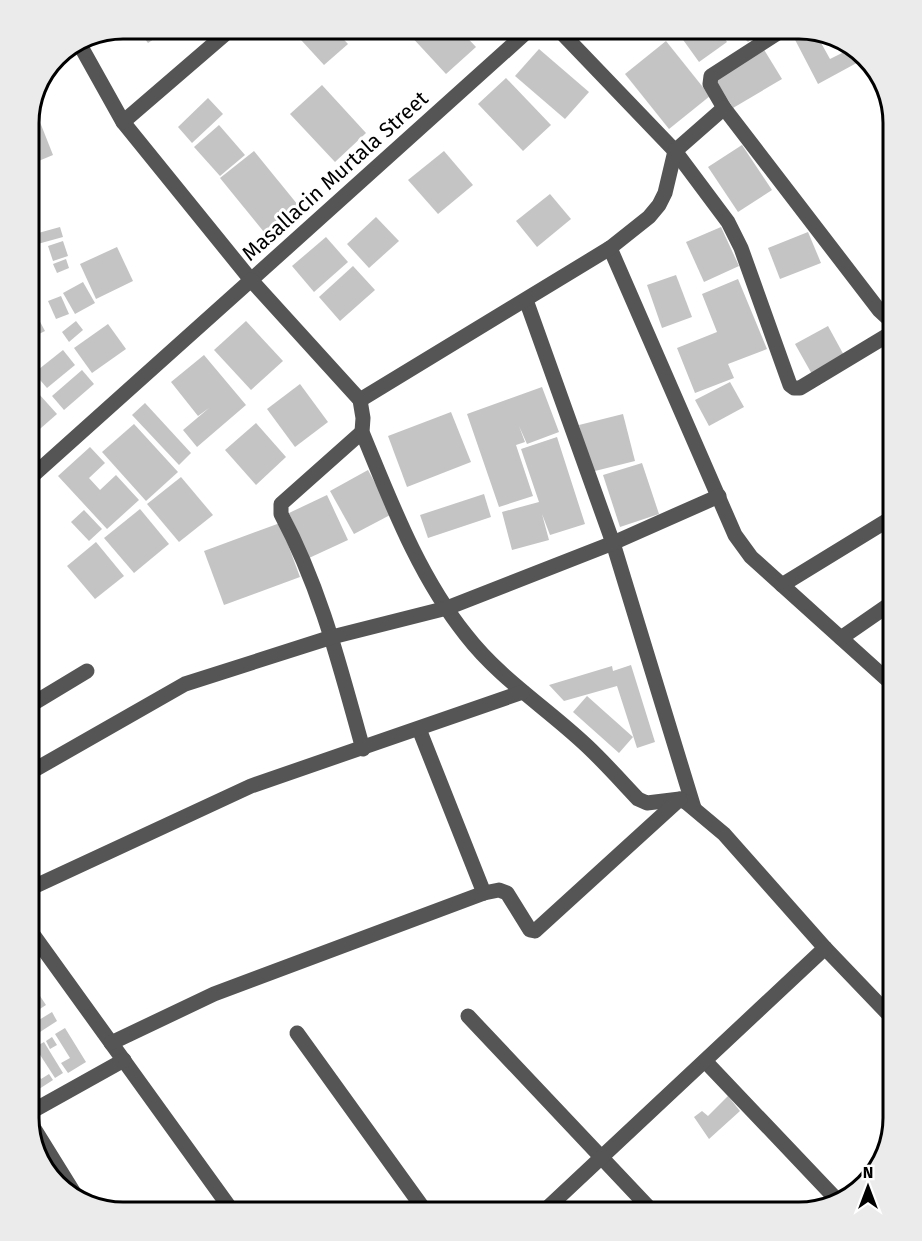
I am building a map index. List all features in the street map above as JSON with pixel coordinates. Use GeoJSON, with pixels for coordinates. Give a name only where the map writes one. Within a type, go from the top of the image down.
{"type":"FeatureCollection","features":[{"type":"Feature","properties":{"kind":"street"},"geometry":{"type":"LineString","coordinates":[[123,122],[218,39]]}},
{"type":"Feature","properties":{"kind":"street","name":"Masallacin Murtala Street"},"geometry":{"type":"LineString","coordinates":[[82,49],[123,122],[251,280],[519,39]]}},
{"type":"Feature","properties":{"kind":"street"},"geometry":{"type":"LineString","coordinates":[[568,39],[675,151],[728,222],[741,248],[790,385],[800,388],[883,339]]}},
{"type":"Feature","properties":{"kind":"street"},"geometry":{"type":"LineString","coordinates":[[768,39],[711,76],[710,84],[724,108],[883,313]]}},
{"type":"Feature","properties":{"kind":"street"},"geometry":{"type":"LineString","coordinates":[[360,400],[610,248],[659,205],[665,194],[675,151],[724,108]]}},
{"type":"Feature","properties":{"kind":"street"},"geometry":{"type":"LineString","coordinates":[[610,248],[735,535],[751,557],[883,676]]}},
{"type":"Feature","properties":{"kind":"street"},"geometry":{"type":"LineString","coordinates":[[39,470],[251,280],[360,400],[363,418],[362,432],[411,548],[466,636],[501,673],[587,746],[638,799],[647,802],[680,799],[724,834],[825,948],[883,1008]]}},
{"type":"Feature","properties":{"kind":"street"},"geometry":{"type":"LineString","coordinates":[[526,300],[613,543],[694,808]]}},
{"type":"Feature","properties":{"kind":"street"},"geometry":{"type":"LineString","coordinates":[[362,432],[281,504],[280,508],[300,550],[332,637],[363,749]]}},
{"type":"Feature","properties":{"kind":"street"},"geometry":{"type":"LineString","coordinates":[[39,767],[185,684],[332,637],[447,608],[613,543],[719,496]]}},
{"type":"Feature","properties":{"kind":"street"},"geometry":{"type":"LineString","coordinates":[[782,585],[883,525]]}},
{"type":"Feature","properties":{"kind":"street"},"geometry":{"type":"LineString","coordinates":[[841,638],[883,609]]}},
{"type":"Feature","properties":{"kind":"street"},"geometry":{"type":"LineString","coordinates":[[39,700],[87,671]]}},
{"type":"Feature","properties":{"kind":"street"},"geometry":{"type":"LineString","coordinates":[[39,885],[251,786],[523,692]]}},
{"type":"Feature","properties":{"kind":"street"},"geometry":{"type":"LineString","coordinates":[[419,729],[484,893]]}},
{"type":"Feature","properties":{"kind":"street"},"geometry":{"type":"LineString","coordinates":[[111,1043],[214,994],[484,893],[499,891],[507,893],[530,930],[535,931],[680,799]]}},
{"type":"Feature","properties":{"kind":"street"},"geometry":{"type":"LineString","coordinates":[[39,944],[226,1202]]}},
{"type":"Feature","properties":{"kind":"street"},"geometry":{"type":"LineString","coordinates":[[554,1202],[825,948]]}},
{"type":"Feature","properties":{"kind":"street"},"geometry":{"type":"LineString","coordinates":[[468,1017],[644,1202]]}},
{"type":"Feature","properties":{"kind":"street"},"geometry":{"type":"LineString","coordinates":[[297,1033],[419,1202]]}},
{"type":"Feature","properties":{"kind":"street"},"geometry":{"type":"LineString","coordinates":[[39,1107],[124,1060]]}},
{"type":"Feature","properties":{"kind":"street"},"geometry":{"type":"LineString","coordinates":[[705,1061],[832,1195]]}},
{"type":"Feature","properties":{"kind":"street"},"geometry":{"type":"LineString","coordinates":[[42,1142],[64,1177]]}},
{"type":"Feature","properties":{"kind":"building"},"geometry":{"type":"Polygon","coordinates":[[[300,39],[343,39],[348,44],[324,65],[300,39]]]}},
{"type":"Feature","properties":{"kind":"building"},"geometry":{"type":"Polygon","coordinates":[[[414,39],[468,39],[476,47],[446,74],[414,39]]]}},
{"type":"Feature","properties":{"kind":"building"},"geometry":{"type":"Polygon","coordinates":[[[682,39],[725,39],[727,42],[699,62],[682,39]]]}},
{"type":"Feature","properties":{"kind":"building"},"geometry":{"type":"Polygon","coordinates":[[[795,39],[821,42],[830,59],[844,52],[857,63],[818,84],[795,39]]]}},
{"type":"Feature","properties":{"kind":"building"},"geometry":{"type":"Polygon","coordinates":[[[666,41],[710,96],[669,129],[625,74],[666,41]]]}},
{"type":"Feature","properties":{"kind":"building"},"geometry":{"type":"Polygon","coordinates":[[[763,48],[782,79],[733,108],[714,77],[763,48]]]}},
{"type":"Feature","properties":{"kind":"building"},"geometry":{"type":"Polygon","coordinates":[[[539,49],[589,92],[565,119],[515,76],[539,49]]]}},
{"type":"Feature","properties":{"kind":"building"},"geometry":{"type":"Polygon","coordinates":[[[506,78],[551,125],[523,151],[478,104],[506,78]]]}},
{"type":"Feature","properties":{"kind":"building"},"geometry":{"type":"Polygon","coordinates":[[[322,85],[366,133],[335,162],[290,114],[322,85]]]}},
{"type":"Feature","properties":{"kind":"building"},"geometry":{"type":"Polygon","coordinates":[[[208,98],[223,114],[192,143],[178,127],[208,98]]]}},
{"type":"Feature","properties":{"kind":"building"},"geometry":{"type":"Polygon","coordinates":[[[39,120],[53,155],[39,161],[39,120]]]}},
{"type":"Feature","properties":{"kind":"building"},"geometry":{"type":"Polygon","coordinates":[[[219,125],[245,155],[220,176],[194,147],[219,125]]]}},
{"type":"Feature","properties":{"kind":"building"},"geometry":{"type":"Polygon","coordinates":[[[742,145],[772,190],[738,212],[708,167],[742,145]]]}},
{"type":"Feature","properties":{"kind":"building"},"geometry":{"type":"Polygon","coordinates":[[[254,151],[302,210],[268,237],[220,178],[254,151]]]}},
{"type":"Feature","properties":{"kind":"building"},"geometry":{"type":"Polygon","coordinates":[[[444,151],[473,185],[438,214],[408,180],[444,151]]]}},
{"type":"Feature","properties":{"kind":"building"},"geometry":{"type":"Polygon","coordinates":[[[550,194],[571,219],[537,247],[516,221],[550,194]]]}},
{"type":"Feature","properties":{"kind":"building"},"geometry":{"type":"Polygon","coordinates":[[[376,217],[399,241],[369,268],[347,244],[376,217]]]}},
{"type":"Feature","properties":{"kind":"building"},"geometry":{"type":"Polygon","coordinates":[[[60,227],[63,237],[39,244],[39,233],[60,227]]]}},
{"type":"Feature","properties":{"kind":"building"},"geometry":{"type":"Polygon","coordinates":[[[721,227],[739,266],[704,282],[686,242],[721,227]]]}},
{"type":"Feature","properties":{"kind":"building"},"geometry":{"type":"Polygon","coordinates":[[[808,232],[821,263],[780,279],[768,248],[808,232]]]}},
{"type":"Feature","properties":{"kind":"building"},"geometry":{"type":"Polygon","coordinates":[[[326,237],[348,262],[314,292],[292,266],[326,237]]]}},
{"type":"Feature","properties":{"kind":"building"},"geometry":{"type":"Polygon","coordinates":[[[63,241],[68,256],[53,261],[48,246],[63,241]]]}},
{"type":"Feature","properties":{"kind":"building"},"geometry":{"type":"Polygon","coordinates":[[[117,247],[133,281],[96,299],[80,264],[117,247]]]}},
{"type":"Feature","properties":{"kind":"building"},"geometry":{"type":"Polygon","coordinates":[[[66,259],[69,268],[57,273],[53,264],[66,259]]]}},
{"type":"Feature","properties":{"kind":"building"},"geometry":{"type":"Polygon","coordinates":[[[353,266],[375,290],[340,321],[319,297],[353,266]]]}},
{"type":"Feature","properties":{"kind":"building"},"geometry":{"type":"Polygon","coordinates":[[[676,275],[692,317],[662,328],[647,285],[676,275]]]}},
{"type":"Feature","properties":{"kind":"building"},"geometry":{"type":"Polygon","coordinates":[[[738,279],[767,349],[728,364],[734,378],[695,393],[677,348],[717,332],[702,294],[738,279]]]}},
{"type":"Feature","properties":{"kind":"building"},"geometry":{"type":"Polygon","coordinates":[[[83,282],[95,303],[75,314],[63,293],[83,282]]]}},
{"type":"Feature","properties":{"kind":"building"},"geometry":{"type":"Polygon","coordinates":[[[61,296],[69,314],[56,319],[48,301],[61,296]]]}},
{"type":"Feature","properties":{"kind":"building"},"geometry":{"type":"Polygon","coordinates":[[[39,320],[45,331],[39,334],[39,320]]]}},
{"type":"Feature","properties":{"kind":"building"},"geometry":{"type":"Polygon","coordinates":[[[76,321],[83,330],[69,342],[62,332],[76,321]]]}},
{"type":"Feature","properties":{"kind":"building"},"geometry":{"type":"Polygon","coordinates":[[[246,321],[283,361],[251,390],[214,350],[246,321]]]}},
{"type":"Feature","properties":{"kind":"building"},"geometry":{"type":"Polygon","coordinates":[[[108,324],[126,349],[92,373],[74,348],[108,324]]]}},
{"type":"Feature","properties":{"kind":"building"},"geometry":{"type":"Polygon","coordinates":[[[828,326],[846,359],[813,376],[795,344],[828,326]]]}},
{"type":"Feature","properties":{"kind":"building"},"geometry":{"type":"Polygon","coordinates":[[[63,350],[75,365],[47,388],[39,379],[39,369],[63,350]]]}},
{"type":"Feature","properties":{"kind":"building"},"geometry":{"type":"Polygon","coordinates":[[[204,355],[246,405],[197,447],[183,430],[209,408],[198,416],[171,382],[204,355]]]}},
{"type":"Feature","properties":{"kind":"building"},"geometry":{"type":"Polygon","coordinates":[[[82,370],[94,384],[64,410],[52,396],[82,370]]]}},
{"type":"Feature","properties":{"kind":"building"},"geometry":{"type":"Polygon","coordinates":[[[730,382],[744,407],[709,426],[695,400],[730,382]]]}},
{"type":"Feature","properties":{"kind":"building"},"geometry":{"type":"Polygon","coordinates":[[[300,384],[328,422],[295,447],[267,409],[300,384]]]}},
{"type":"Feature","properties":{"kind":"building"},"geometry":{"type":"Polygon","coordinates":[[[542,387],[559,432],[527,444],[519,426],[525,442],[516,445],[533,496],[499,507],[467,414],[542,387]]]}},
{"type":"Feature","properties":{"kind":"building"},"geometry":{"type":"Polygon","coordinates":[[[39,394],[57,414],[39,430],[39,394]]]}},
{"type":"Feature","properties":{"kind":"building"},"geometry":{"type":"Polygon","coordinates":[[[145,403],[191,453],[179,465],[132,415],[145,403]]]}},
{"type":"Feature","properties":{"kind":"building"},"geometry":{"type":"Polygon","coordinates":[[[451,412],[471,462],[407,487],[388,436],[451,412]]]}},
{"type":"Feature","properties":{"kind":"building"},"geometry":{"type":"Polygon","coordinates":[[[623,414],[635,461],[591,472],[579,425],[623,414]]]}},
{"type":"Feature","properties":{"kind":"building"},"geometry":{"type":"Polygon","coordinates":[[[256,423],[286,457],[256,485],[225,450],[256,423]]]}},
{"type":"Feature","properties":{"kind":"building"},"geometry":{"type":"Polygon","coordinates":[[[134,424],[178,472],[146,501],[102,452],[134,424]]]}},
{"type":"Feature","properties":{"kind":"building"},"geometry":{"type":"Polygon","coordinates":[[[557,437],[585,524],[550,535],[542,514],[549,540],[512,550],[502,512],[539,502],[521,449],[557,437]]]}},
{"type":"Feature","properties":{"kind":"building"},"geometry":{"type":"Polygon","coordinates":[[[90,447],[105,463],[89,478],[100,490],[116,475],[139,500],[107,529],[58,476],[90,447]]]}},
{"type":"Feature","properties":{"kind":"building"},"geometry":{"type":"Polygon","coordinates":[[[642,463],[659,514],[620,527],[603,475],[642,463]]]}},
{"type":"Feature","properties":{"kind":"building"},"geometry":{"type":"Polygon","coordinates":[[[368,470],[392,514],[354,534],[330,491],[368,470]]]}},
{"type":"Feature","properties":{"kind":"building"},"geometry":{"type":"Polygon","coordinates":[[[181,477],[213,515],[179,542],[147,504],[181,477]]]}},
{"type":"Feature","properties":{"kind":"building"},"geometry":{"type":"Polygon","coordinates":[[[484,494],[491,517],[428,538],[420,515],[484,494]]]}},
{"type":"Feature","properties":{"kind":"building"},"geometry":{"type":"Polygon","coordinates":[[[327,495],[348,540],[309,558],[289,513],[327,495]]]}},
{"type":"Feature","properties":{"kind":"building"},"geometry":{"type":"Polygon","coordinates":[[[140,509],[169,544],[134,573],[104,538],[140,509]]]}},
{"type":"Feature","properties":{"kind":"building"},"geometry":{"type":"Polygon","coordinates":[[[84,510],[102,529],[89,541],[71,522],[84,510]]]}},
{"type":"Feature","properties":{"kind":"building"},"geometry":{"type":"Polygon","coordinates":[[[280,523],[300,577],[224,605],[204,551],[280,523]]]}},
{"type":"Feature","properties":{"kind":"building"},"geometry":{"type":"Polygon","coordinates":[[[96,542],[124,576],[95,599],[67,566],[96,542]]]}},
{"type":"Feature","properties":{"kind":"building"},"geometry":{"type":"Polygon","coordinates":[[[631,665],[655,742],[637,748],[617,686],[564,701],[549,685],[612,666],[613,671],[631,665]]]}},
{"type":"Feature","properties":{"kind":"building"},"geometry":{"type":"Polygon","coordinates":[[[587,696],[633,737],[619,753],[573,712],[587,696]]]}},
{"type":"Feature","properties":{"kind":"building"},"geometry":{"type":"Polygon","coordinates":[[[39,997],[46,1005],[39,1010],[39,997]]]}},
{"type":"Feature","properties":{"kind":"building"},"geometry":{"type":"Polygon","coordinates":[[[52,1012],[57,1021],[40,1032],[39,1020],[52,1012]]]}},
{"type":"Feature","properties":{"kind":"building"},"geometry":{"type":"Polygon","coordinates":[[[65,1028],[86,1062],[68,1073],[61,1063],[70,1058],[55,1034],[65,1028]]]}},
{"type":"Feature","properties":{"kind":"building"},"geometry":{"type":"Polygon","coordinates":[[[52,1037],[57,1045],[50,1049],[46,1041],[52,1037]]]}},
{"type":"Feature","properties":{"kind":"building"},"geometry":{"type":"Polygon","coordinates":[[[44,1042],[63,1073],[55,1078],[39,1053],[39,1045],[44,1042]]]}},
{"type":"Feature","properties":{"kind":"building"},"geometry":{"type":"Polygon","coordinates":[[[49,1074],[53,1080],[39,1089],[39,1076],[41,1079],[49,1074]]]}},
{"type":"Feature","properties":{"kind":"building"},"geometry":{"type":"Polygon","coordinates":[[[728,1096],[740,1111],[709,1139],[694,1117],[702,1111],[708,1116],[728,1096]]]}}]}
